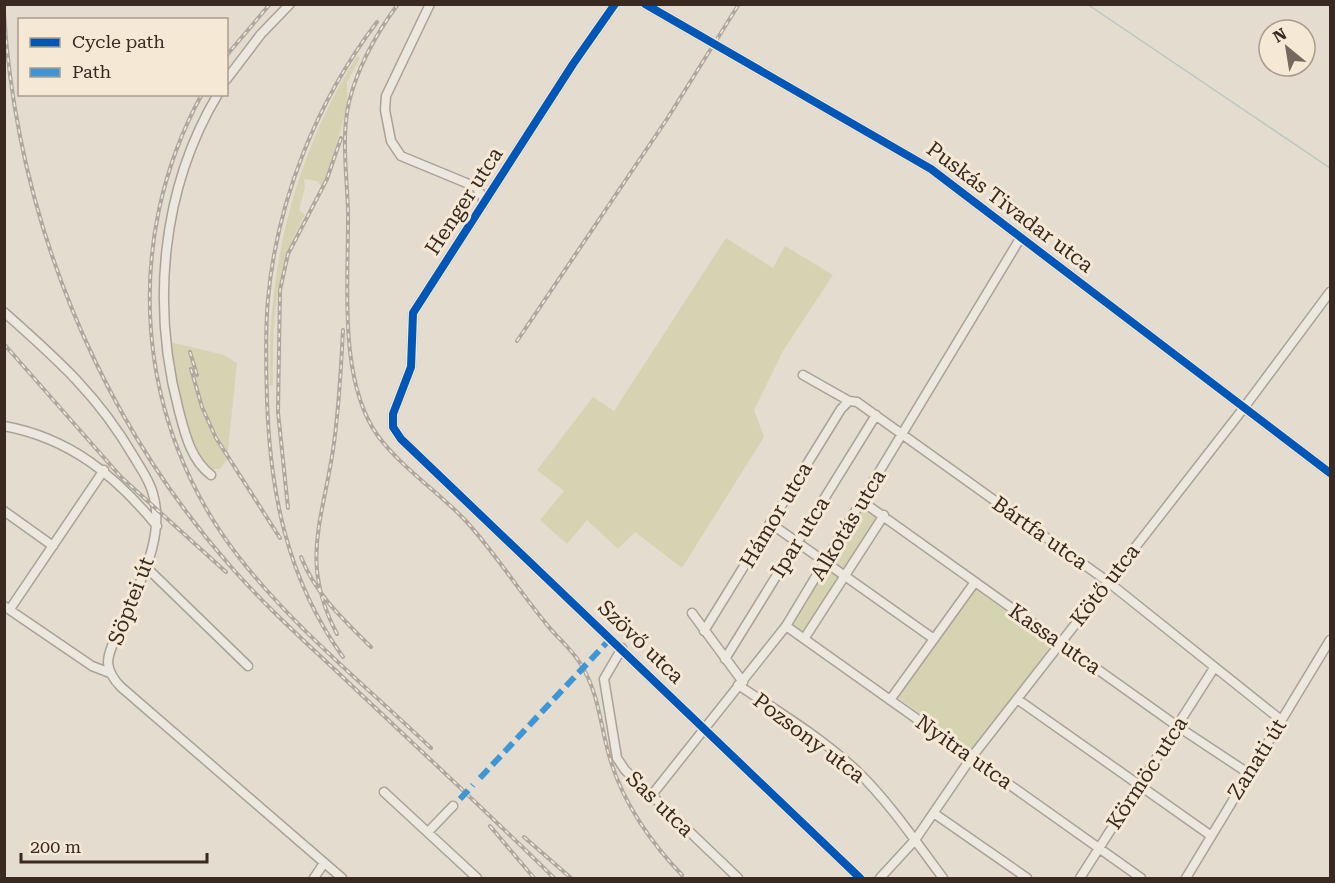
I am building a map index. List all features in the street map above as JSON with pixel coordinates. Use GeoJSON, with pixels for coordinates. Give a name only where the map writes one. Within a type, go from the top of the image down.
{"type":"FeatureCollection","features":[{"type":"Feature","properties":{"kind":"street"},"geometry":{"type":"LineString","coordinates":[[228,77],[261,34],[290,4]]}},
{"type":"Feature","properties":{"kind":"street"},"geometry":{"type":"LineString","coordinates":[[430,4],[386,96],[385,110],[391,141],[401,156],[476,187],[483,196],[483,206]]}},
{"type":"Feature","properties":{"kind":"street","name":"Henger utca"},"geometry":{"type":"LineString","coordinates":[[396,433],[393,414],[411,367],[413,313],[573,64],[615,4]]}},
{"type":"Feature","properties":{"kind":"street","name":"Puskás Tivadar utca"},"geometry":{"type":"LineString","coordinates":[[645,4],[909,155],[949,181],[1330,473]]}},
{"type":"Feature","properties":{"kind":"street"},"geometry":{"type":"LineString","coordinates":[[211,475],[199,465],[194,455],[176,399],[167,361],[163,285],[168,237],[180,186],[201,129],[217,96]]}},
{"type":"Feature","properties":{"kind":"street","name":"Alkotás utca"},"geometry":{"type":"LineString","coordinates":[[651,796],[786,626],[1021,237]]}},
{"type":"Feature","properties":{"kind":"street","name":"Kötő utca"},"geometry":{"type":"LineString","coordinates":[[880,879],[935,814],[972,758],[1107,581],[1244,409],[1330,292]]}},
{"type":"Feature","properties":{"kind":"street","name":"Söptei út"},"geometry":{"type":"LineString","coordinates":[[4,312],[72,373],[112,421],[149,483],[156,509],[157,526],[146,567],[114,643],[108,664],[111,673],[121,687],[342,879]]}},
{"type":"Feature","properties":{"kind":"street","name":"Bártfa utca"},"geometry":{"type":"LineString","coordinates":[[803,375],[849,401],[857,402],[1107,581],[1281,720]]}},
{"type":"Feature","properties":{"kind":"street","name":"Hámor utca"},"geometry":{"type":"LineString","coordinates":[[705,630],[840,409],[849,401]]}},
{"type":"Feature","properties":{"kind":"street","name":"Ipar utca"},"geometry":{"type":"LineString","coordinates":[[725,659],[876,416]]}},
{"type":"Feature","properties":{"kind":"street"},"geometry":{"type":"LineString","coordinates":[[4,426],[47,438],[104,470],[133,497],[157,526]]}},
{"type":"Feature","properties":{"kind":"street","name":"Szövő utca"},"geometry":{"type":"LineString","coordinates":[[396,433],[860,879]]}},
{"type":"Feature","properties":{"kind":"street"},"geometry":{"type":"LineString","coordinates":[[104,470],[53,546],[7,607],[92,666],[111,673]]}},
{"type":"Feature","properties":{"kind":"street","name":"Kassa utca"},"geometry":{"type":"LineString","coordinates":[[863,502],[1060,643],[1248,773]]}},
{"type":"Feature","properties":{"kind":"street"},"geometry":{"type":"LineString","coordinates":[[4,511],[53,546]]}},
{"type":"Feature","properties":{"kind":"street","name":"Alkotás utca"},"geometry":{"type":"LineString","coordinates":[[804,639],[884,515]]}},
{"type":"Feature","properties":{"kind":"street"},"geometry":{"type":"LineString","coordinates":[[770,523],[934,639]]}},
{"type":"Feature","properties":{"kind":"street"},"geometry":{"type":"LineString","coordinates":[[146,567],[248,666]]}},
{"type":"Feature","properties":{"kind":"street"},"geometry":{"type":"LineString","coordinates":[[890,700],[975,582]]}},
{"type":"Feature","properties":{"kind":"street","name":"Pozsony utca"},"geometry":{"type":"LineString","coordinates":[[692,613],[741,683],[855,770],[915,840],[943,879]]}},
{"type":"Feature","properties":{"kind":"street","name":"Nyitra utca"},"geometry":{"type":"LineString","coordinates":[[786,626],[1141,879]]}},
{"type":"Feature","properties":{"kind":"street","name":"Zanati út"},"geometry":{"type":"LineString","coordinates":[[1186,879],[1210,835],[1330,640]]}},
{"type":"Feature","properties":{"kind":"street","name":"Sas utca"},"geometry":{"type":"LineString","coordinates":[[622,648],[604,678],[616,751],[625,770],[738,879]]}},
{"type":"Feature","properties":{"kind":"street","name":"Körmöc utca"},"geometry":{"type":"LineString","coordinates":[[1080,879],[1214,668]]}},
{"type":"Feature","properties":{"kind":"street"},"geometry":{"type":"LineString","coordinates":[[1017,699],[1210,835]]}},
{"type":"Feature","properties":{"kind":"street"},"geometry":{"type":"LineString","coordinates":[[384,792],[477,879]]}},
{"type":"Feature","properties":{"kind":"street"},"geometry":{"type":"LineString","coordinates":[[428,832],[453,806]]}},
{"type":"Feature","properties":{"kind":"street"},"geometry":{"type":"LineString","coordinates":[[935,814],[1027,879]]}},
{"type":"Feature","properties":{"kind":"street"},"geometry":{"type":"LineString","coordinates":[[314,879],[324,863]]}},
{"type":"Feature","properties":{"kind":"shaded area"},"geometry":{"type":"Polygon","coordinates":[[[357,56],[360,58],[347,82],[347,108],[326,179],[322,187],[317,181],[304,179],[305,188],[299,210],[305,215],[286,256],[277,297],[273,385],[270,386],[273,299],[279,256],[289,214],[301,173],[317,133],[335,94],[357,56]]]}},
{"type":"Feature","properties":{"kind":"shaded area"},"geometry":{"type":"Polygon","coordinates":[[[726,238],[773,268],[785,246],[833,275],[783,351],[754,410],[764,437],[682,568],[635,532],[618,549],[587,520],[567,544],[540,520],[564,491],[537,470],[593,397],[614,411],[726,238]]]}},
{"type":"Feature","properties":{"kind":"shaded area"},"geometry":{"type":"Polygon","coordinates":[[[171,344],[224,355],[237,363],[227,460],[220,469],[207,469],[191,440],[178,393],[171,344]]]}},
{"type":"Feature","properties":{"kind":"shaded area"},"geometry":{"type":"Polygon","coordinates":[[[863,508],[878,517],[804,635],[789,626],[863,508]]]}},
{"type":"Feature","properties":{"kind":"shaded area"},"geometry":{"type":"Polygon","coordinates":[[[978,587],[1053,643],[971,752],[896,696],[978,587]]]}},
{"type":"Feature","properties":{"kind":"waterway"},"geometry":{"type":"LineString","coordinates":[[1087,4],[1330,168]]}},
{"type":"Feature","properties":{"kind":"railway"},"geometry":{"type":"LineString","coordinates":[[228,54],[270,4]]}},
{"type":"Feature","properties":{"kind":"railway"},"geometry":{"type":"LineString","coordinates":[[398,4],[382,27],[363,63],[349,102],[347,116],[345,143],[348,211],[347,297],[351,357],[356,386],[365,413],[378,436],[408,469],[475,531],[524,596],[580,663],[592,687],[607,749],[623,793],[650,837],[682,875]]}},
{"type":"Feature","properties":{"kind":"railway"},"geometry":{"type":"LineString","coordinates":[[517,341],[667,119],[739,4]]}},
{"type":"Feature","properties":{"kind":"railway"},"geometry":{"type":"LineString","coordinates":[[4,13],[12,89],[26,164],[46,238],[72,310],[104,379],[141,445],[184,509],[246,583],[290,628],[554,878]]}},
{"type":"Feature","properties":{"kind":"railway"},"geometry":{"type":"LineString","coordinates":[[343,657],[308,597],[285,534],[272,468],[269,434],[266,362],[267,311],[280,225],[303,153],[336,85],[377,22]]}},
{"type":"Feature","properties":{"kind":"railway"},"geometry":{"type":"LineString","coordinates":[[201,96],[176,151],[159,210],[151,270],[151,331],[160,390],[178,449],[204,504],[238,556],[259,582],[306,632],[431,748]]}},
{"type":"Feature","properties":{"kind":"railway"},"geometry":{"type":"LineString","coordinates":[[288,508],[278,412],[280,290],[288,254],[327,179],[341,138]]}},
{"type":"Feature","properties":{"kind":"railway"},"geometry":{"type":"LineString","coordinates":[[337,634],[319,586],[317,543],[337,420],[343,330]]}},
{"type":"Feature","properties":{"kind":"railway"},"geometry":{"type":"LineString","coordinates":[[4,344],[121,477],[226,572]]}},
{"type":"Feature","properties":{"kind":"railway"},"geometry":{"type":"LineString","coordinates":[[190,352],[197,375]]}},
{"type":"Feature","properties":{"kind":"railway"},"geometry":{"type":"LineString","coordinates":[[191,369],[202,407],[216,438],[280,538]]}},
{"type":"Feature","properties":{"kind":"railway"},"geometry":{"type":"LineString","coordinates":[[301,557],[322,595],[371,647]]}},
{"type":"Feature","properties":{"kind":"railway"},"geometry":{"type":"LineString","coordinates":[[490,826],[534,878]]}},
{"type":"Feature","properties":{"kind":"railway"},"geometry":{"type":"LineString","coordinates":[[524,837],[571,878]]}},
{"type":"Feature","properties":{"kind":"marked path"},"geometry":{"type":"LineString","coordinates":[[480,778],[611,638]]}},
{"type":"Feature","properties":{"kind":"marked path"},"geometry":{"type":"LineString","coordinates":[[460,799],[473,785]]}},
{"type":"Feature","properties":{"kind":"cycle path"},"geometry":{"type":"LineString","coordinates":[[615,4],[573,64],[413,313],[411,367],[393,414],[393,427],[401,439],[860,878]]}},
{"type":"Feature","properties":{"kind":"cycle path"},"geometry":{"type":"LineString","coordinates":[[645,4],[931,169],[1330,473]]}}]}
